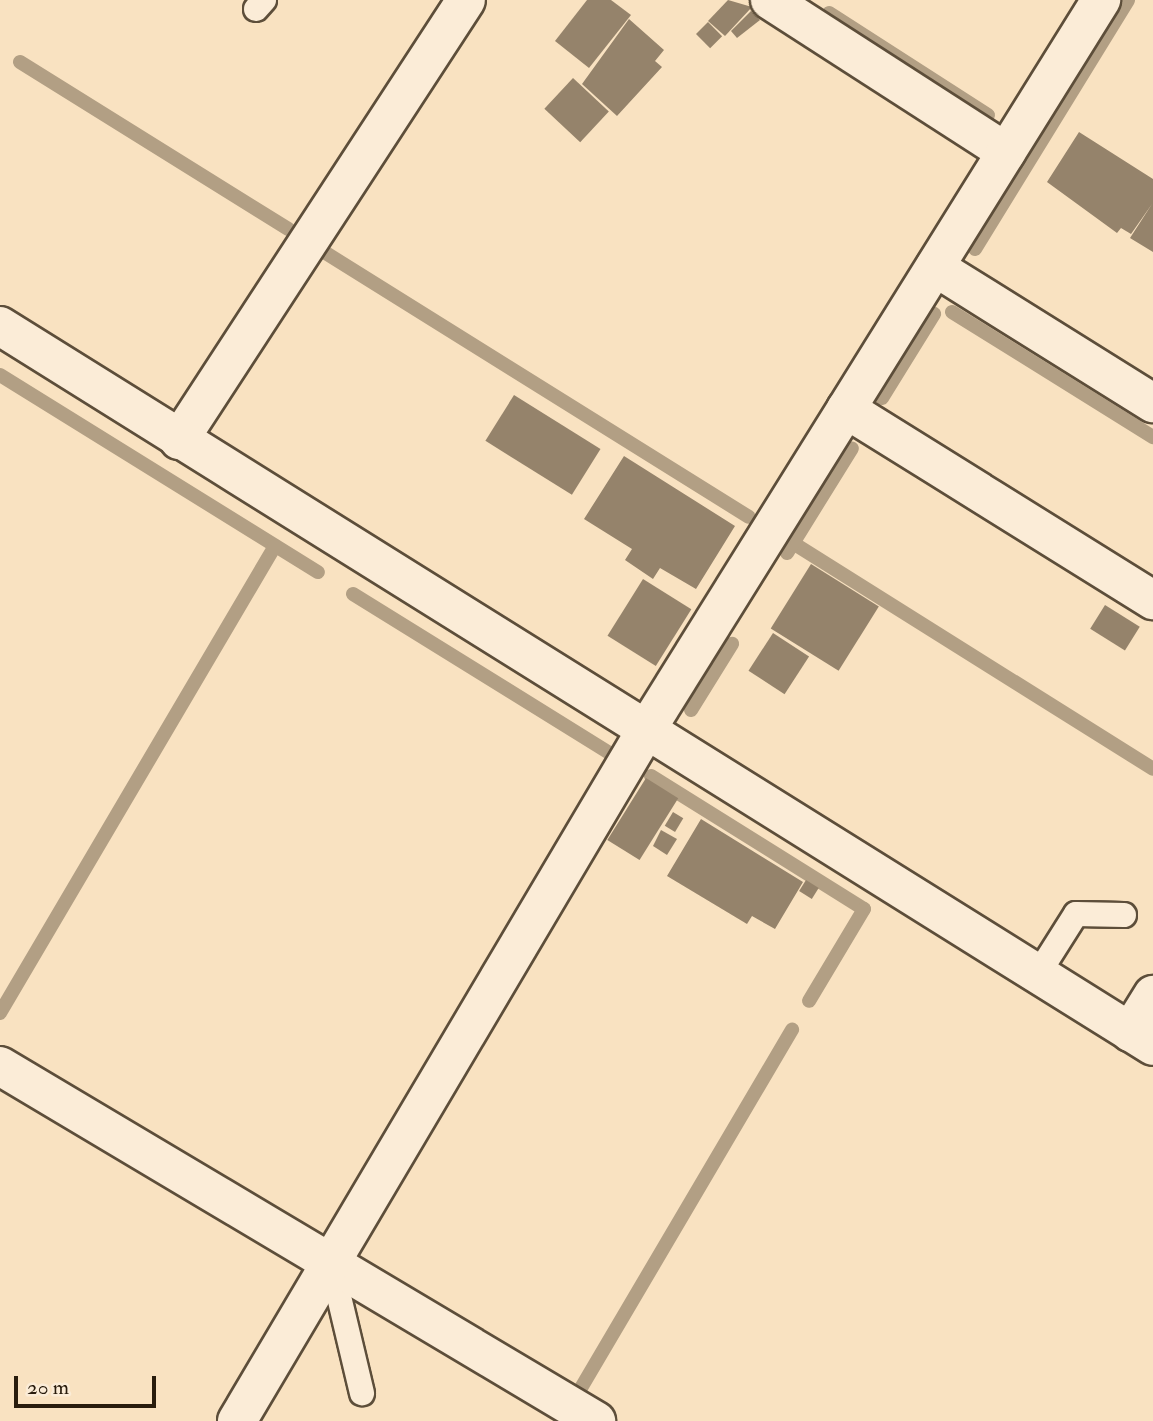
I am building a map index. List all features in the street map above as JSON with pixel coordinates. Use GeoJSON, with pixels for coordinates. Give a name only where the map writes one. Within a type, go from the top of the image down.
{"type":"FeatureCollection","features":[{"type":"Feature","properties":{"kind":"street"},"geometry":{"type":"LineString","coordinates":[[179,440],[466,0]]}},
{"type":"Feature","properties":{"kind":"street"},"geometry":{"type":"LineString","coordinates":[[770,0],[1006,152]]}},
{"type":"Feature","properties":{"kind":"street"},"geometry":{"type":"LineString","coordinates":[[237,1421],[648,727],[1101,0]]}},
{"type":"Feature","properties":{"kind":"street"},"geometry":{"type":"LineString","coordinates":[[935,267],[1153,403]]}},
{"type":"Feature","properties":{"kind":"street"},"geometry":{"type":"LineString","coordinates":[[0,326],[179,440],[648,727],[1142,1039],[1153,995]]}},
{"type":"Feature","properties":{"kind":"street"},"geometry":{"type":"LineString","coordinates":[[846,409],[1153,600]]}},
{"type":"Feature","properties":{"kind":"street"},"geometry":{"type":"LineString","coordinates":[[0,1066],[596,1421]]}},
{"type":"Feature","properties":{"kind":"lane"},"geometry":{"type":"LineString","coordinates":[[1038,974],[1076,914],[1124,915]]}},
{"type":"Feature","properties":{"kind":"lane"},"geometry":{"type":"LineString","coordinates":[[331,1263],[362,1393]]}},
{"type":"Feature","properties":{"kind":"building"},"geometry":{"type":"Polygon","coordinates":[[[587,0],[611,0],[631,15],[589,68],[555,41],[587,0]]]}},
{"type":"Feature","properties":{"kind":"building"},"geometry":{"type":"Polygon","coordinates":[[[728,0],[752,7],[725,36],[708,21],[728,0]]]}},
{"type":"Feature","properties":{"kind":"building"},"geometry":{"type":"Polygon","coordinates":[[[751,11],[760,20],[737,38],[731,31],[751,11]]]}},
{"type":"Feature","properties":{"kind":"building"},"geometry":{"type":"Polygon","coordinates":[[[629,19],[664,50],[655,61],[662,67],[617,116],[582,84],[629,19]]]}},
{"type":"Feature","properties":{"kind":"building"},"geometry":{"type":"Polygon","coordinates":[[[708,22],[722,36],[710,48],[696,34],[708,22]]]}},
{"type":"Feature","properties":{"kind":"building"},"geometry":{"type":"Polygon","coordinates":[[[573,78],[609,111],[580,142],[544,109],[573,78]]]}},
{"type":"Feature","properties":{"kind":"building"},"geometry":{"type":"Polygon","coordinates":[[[1079,132],[1153,179],[1153,252],[1130,238],[1152,204],[1131,234],[1121,228],[1117,233],[1047,182],[1079,132]]]}},
{"type":"Feature","properties":{"kind":"building"},"geometry":{"type":"Polygon","coordinates":[[[514,395],[601,449],[572,495],[485,441],[514,395]]]}},
{"type":"Feature","properties":{"kind":"building"},"geometry":{"type":"Polygon","coordinates":[[[624,456],[735,526],[696,589],[660,568],[653,579],[625,560],[632,549],[584,519],[624,456]]]}},
{"type":"Feature","properties":{"kind":"building"},"geometry":{"type":"Polygon","coordinates":[[[811,564],[879,606],[839,671],[771,628],[811,564]]]}},
{"type":"Feature","properties":{"kind":"building"},"geometry":{"type":"Polygon","coordinates":[[[643,579],[691,609],[656,666],[607,636],[643,579]]]}},
{"type":"Feature","properties":{"kind":"building"},"geometry":{"type":"Polygon","coordinates":[[[1105,605],[1140,627],[1125,650],[1090,629],[1105,605]]]}},
{"type":"Feature","properties":{"kind":"building"},"geometry":{"type":"Polygon","coordinates":[[[773,633],[809,656],[785,694],[748,671],[773,633]]]}},
{"type":"Feature","properties":{"kind":"building"},"geometry":{"type":"Polygon","coordinates":[[[646,778],[678,798],[640,860],[607,840],[646,778]]]}},
{"type":"Feature","properties":{"kind":"building"},"geometry":{"type":"Polygon","coordinates":[[[673,812],[683,818],[675,832],[665,826],[673,812]]]}},
{"type":"Feature","properties":{"kind":"building"},"geometry":{"type":"Polygon","coordinates":[[[701,819],[803,882],[775,929],[752,916],[747,924],[667,876],[701,819]]]}},
{"type":"Feature","properties":{"kind":"building"},"geometry":{"type":"Polygon","coordinates":[[[661,830],[677,839],[667,855],[653,846],[661,830]]]}},
{"type":"Feature","properties":{"kind":"building"},"geometry":{"type":"Polygon","coordinates":[[[806,880],[819,888],[812,899],[799,891],[806,880]]]}},
{"type":"Feature","properties":{"kind":"waterway"},"geometry":{"type":"LineString","coordinates":[[975,249],[1128,0]]}},
{"type":"Feature","properties":{"kind":"waterway"},"geometry":{"type":"LineString","coordinates":[[829,13],[988,115]]}},
{"type":"Feature","properties":{"kind":"waterway"},"geometry":{"type":"LineString","coordinates":[[20,62],[288,229]]}},
{"type":"Feature","properties":{"kind":"waterway"},"geometry":{"type":"LineString","coordinates":[[321,250],[749,517]]}},
{"type":"Feature","properties":{"kind":"waterway"},"geometry":{"type":"LineString","coordinates":[[952,312],[1153,437]]}},
{"type":"Feature","properties":{"kind":"waterway"},"geometry":{"type":"LineString","coordinates":[[882,398],[934,314]]}},
{"type":"Feature","properties":{"kind":"waterway"},"geometry":{"type":"LineString","coordinates":[[0,375],[318,572]]}},
{"type":"Feature","properties":{"kind":"waterway"},"geometry":{"type":"LineString","coordinates":[[787,553],[852,448]]}},
{"type":"Feature","properties":{"kind":"waterway"},"geometry":{"type":"LineString","coordinates":[[793,543],[1153,769]]}},
{"type":"Feature","properties":{"kind":"waterway"},"geometry":{"type":"LineString","coordinates":[[0,1013],[275,546]]}},
{"type":"Feature","properties":{"kind":"waterway"},"geometry":{"type":"LineString","coordinates":[[353,594],[609,753]]}},
{"type":"Feature","properties":{"kind":"waterway"},"geometry":{"type":"LineString","coordinates":[[691,710],[732,644]]}},
{"type":"Feature","properties":{"kind":"waterway"},"geometry":{"type":"LineString","coordinates":[[651,776],[864,909],[809,1001]]}},
{"type":"Feature","properties":{"kind":"waterway"},"geometry":{"type":"LineString","coordinates":[[581,1388],[792,1030]]}}]}
